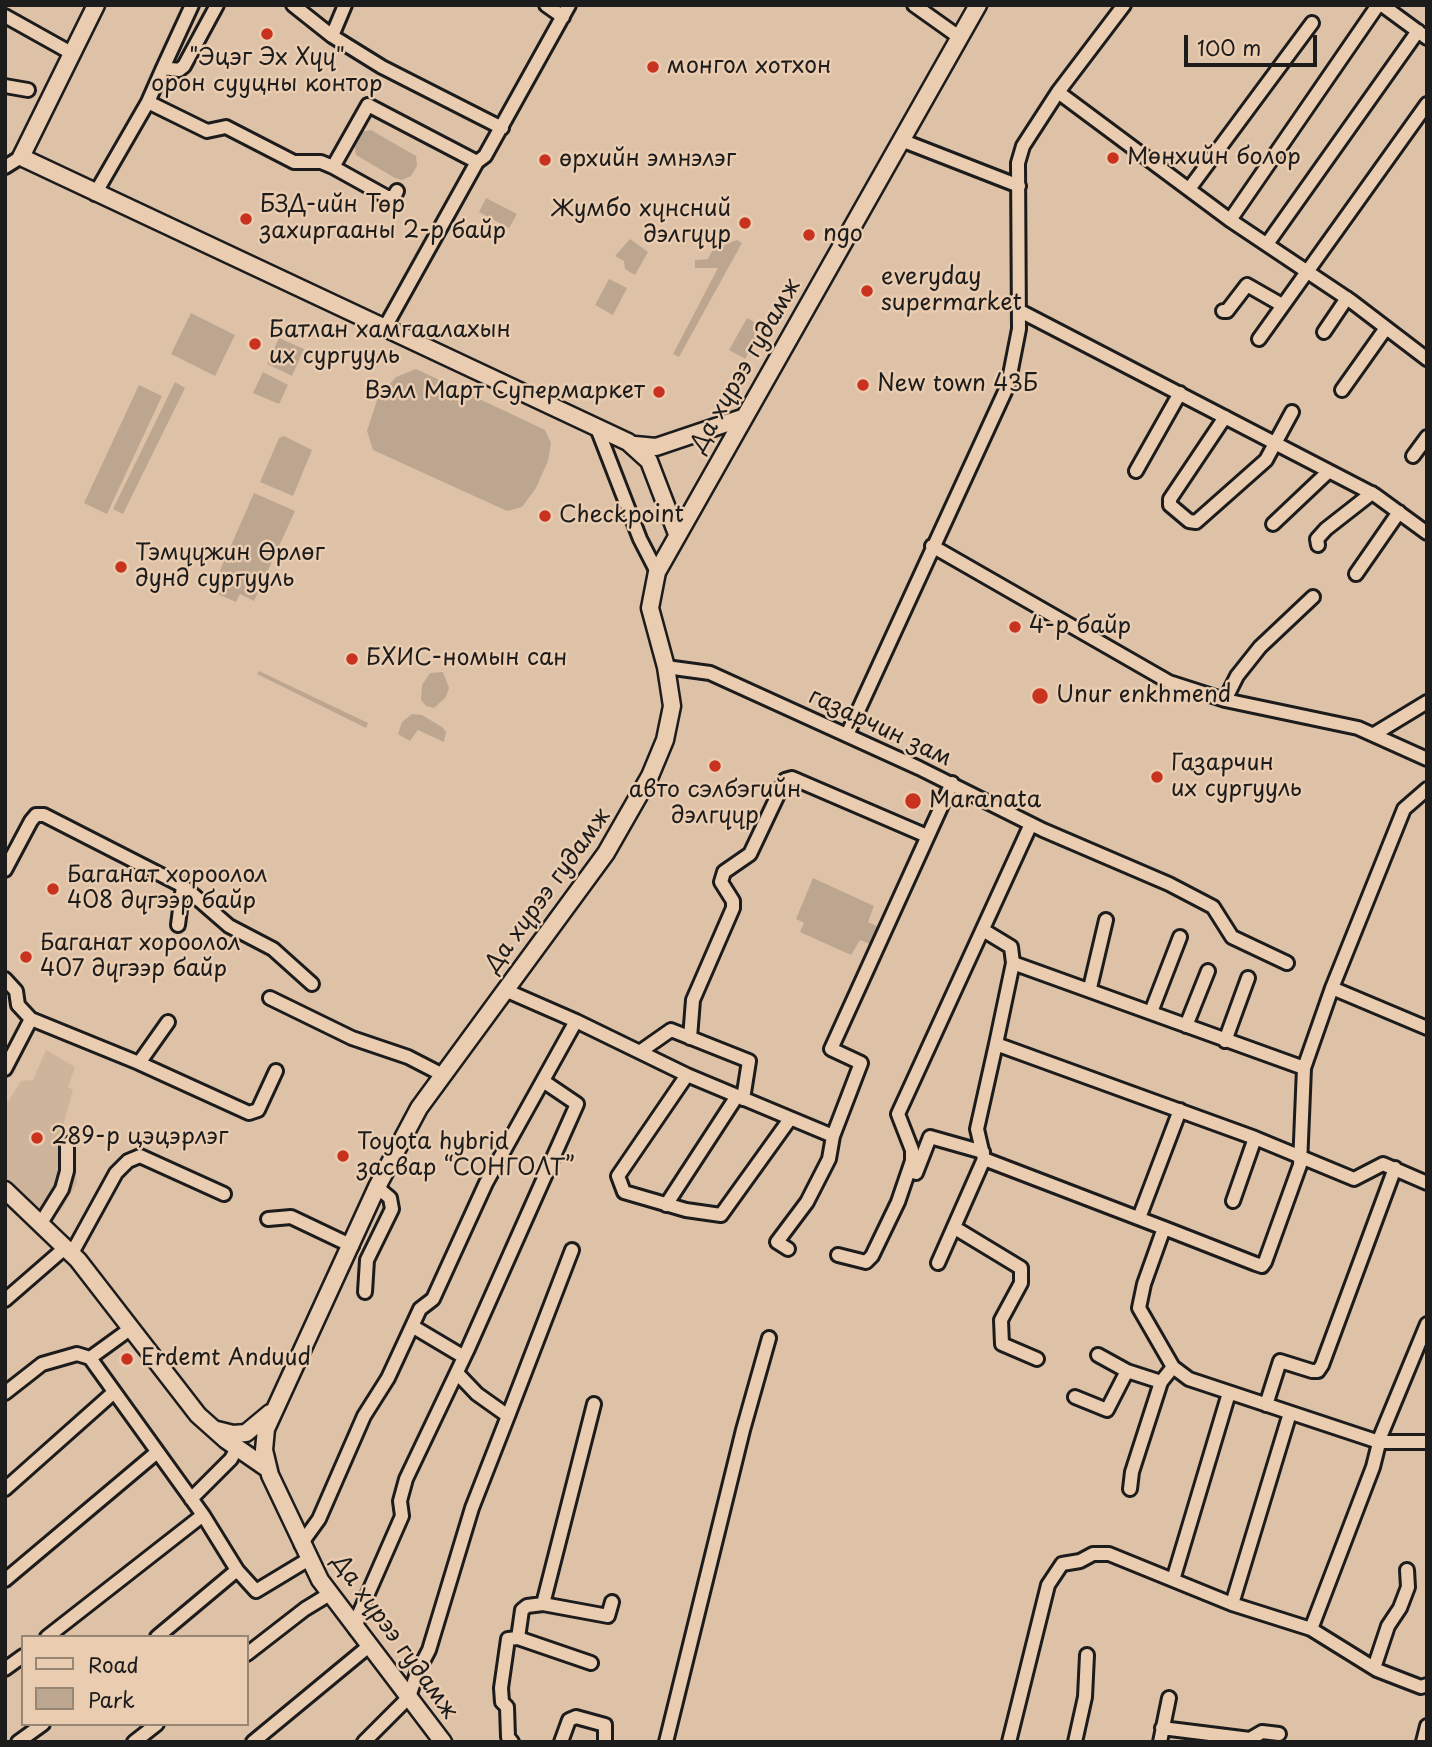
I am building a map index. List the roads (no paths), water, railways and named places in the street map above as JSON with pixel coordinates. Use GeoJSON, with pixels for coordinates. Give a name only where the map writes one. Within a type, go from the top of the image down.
{"type":"FeatureCollection","features":[{"type":"Feature","properties":{"kind":"main road"},"geometry":{"type":"LineString","coordinates":[[96,5],[73,54],[13,154],[628,442],[642,447],[656,447],[742,418]]}},
{"type":"Feature","properties":{"kind":"main road","name":"Да хүрээ гудамж"},"geometry":{"type":"LineString","coordinates":[[443,1742],[328,1595],[301,1544],[268,1469],[264,1443],[276,1405],[352,1246],[377,1187],[410,1124],[442,1074],[606,853],[650,776],[670,721],[672,706],[666,667],[650,608],[657,572],[978,5]]}},
{"type":"Feature","properties":{"kind":"main road"},"geometry":{"type":"LineString","coordinates":[[628,442],[649,461],[677,534]]}},
{"type":"Feature","properties":{"kind":"main road"},"geometry":{"type":"LineString","coordinates":[[5,1190],[69,1250],[186,1401],[210,1427],[268,1469]]}},
{"type":"Feature","properties":{"kind":"main road"},"geometry":{"type":"LineString","coordinates":[[210,1427],[233,1434],[251,1430],[276,1405]]}},
{"type":"Feature","properties":{"kind":"main road"},"geometry":{"type":"LineString","coordinates":[[251,1430],[264,1443]]}},
{"type":"Feature","properties":{"kind":"street"},"geometry":{"type":"LineString","coordinates":[[95,194],[148,102],[192,5]]}},
{"type":"Feature","properties":{"kind":"street"},"geometry":{"type":"LineString","coordinates":[[163,68],[179,70],[184,66],[217,5]]}},
{"type":"Feature","properties":{"kind":"street"},"geometry":{"type":"LineString","coordinates":[[293,5],[332,36],[436,97],[502,128]]}},
{"type":"Feature","properties":{"kind":"street"},"geometry":{"type":"LineString","coordinates":[[332,36],[345,5]]}},
{"type":"Feature","properties":{"kind":"street"},"geometry":{"type":"LineString","coordinates":[[384,329],[477,162],[485,156],[502,128],[566,11],[546,5]]}},
{"type":"Feature","properties":{"kind":"street"},"geometry":{"type":"LineString","coordinates":[[914,5],[959,37]]}},
{"type":"Feature","properties":{"kind":"street"},"geometry":{"type":"LineString","coordinates":[[846,735],[932,546],[1001,405],[1015,356],[1020,311],[1018,163],[1023,146],[1058,92],[1125,5]]}},
{"type":"Feature","properties":{"kind":"street"},"geometry":{"type":"LineString","coordinates":[[1230,220],[1380,5],[1422,34],[1267,244]]}},
{"type":"Feature","properties":{"kind":"street"},"geometry":{"type":"LineString","coordinates":[[5,16],[73,54]]}},
{"type":"Feature","properties":{"kind":"street"},"geometry":{"type":"LineString","coordinates":[[1189,189],[1312,23]]}},
{"type":"Feature","properties":{"kind":"street"},"geometry":{"type":"LineString","coordinates":[[5,86],[28,90]]}},
{"type":"Feature","properties":{"kind":"street"},"geometry":{"type":"LineString","coordinates":[[1058,92],[1230,220],[1347,298],[1425,355]]}},
{"type":"Feature","properties":{"kind":"street"},"geometry":{"type":"LineString","coordinates":[[148,102],[207,131],[226,127],[295,162],[321,162],[387,197],[394,197],[397,191]]}},
{"type":"Feature","properties":{"kind":"street"},"geometry":{"type":"LineString","coordinates":[[1259,339],[1427,104]]}},
{"type":"Feature","properties":{"kind":"street"},"geometry":{"type":"LineString","coordinates":[[333,167],[368,105],[477,162]]}},
{"type":"Feature","properties":{"kind":"street"},"geometry":{"type":"LineString","coordinates":[[901,140],[1019,186]]}},
{"type":"Feature","properties":{"kind":"street"},"geometry":{"type":"LineString","coordinates":[[5,167],[13,154]]}},
{"type":"Feature","properties":{"kind":"street"},"geometry":{"type":"LineString","coordinates":[[1223,311],[1227,311],[1247,285],[1282,305]]}},
{"type":"Feature","properties":{"kind":"street"},"geometry":{"type":"LineString","coordinates":[[1324,332],[1347,298]]}},
{"type":"Feature","properties":{"kind":"street"},"geometry":{"type":"LineString","coordinates":[[1020,311],[1372,493],[1427,533]]}},
{"type":"Feature","properties":{"kind":"street"},"geometry":{"type":"LineString","coordinates":[[1342,390],[1386,328]]}},
{"type":"Feature","properties":{"kind":"street"},"geometry":{"type":"LineString","coordinates":[[1136,471],[1180,393]]}},
{"type":"Feature","properties":{"kind":"street"},"geometry":{"type":"LineString","coordinates":[[1225,417],[1170,499],[1170,505],[1189,522],[1196,522],[1266,460],[1292,412]]}},
{"type":"Feature","properties":{"kind":"street"},"geometry":{"type":"LineString","coordinates":[[597,428],[640,539],[657,572]]}},
{"type":"Feature","properties":{"kind":"street"},"geometry":{"type":"LineString","coordinates":[[1413,456],[1427,437]]}},
{"type":"Feature","properties":{"kind":"street"},"geometry":{"type":"LineString","coordinates":[[1273,524],[1328,472]]}},
{"type":"Feature","properties":{"kind":"street"},"geometry":{"type":"LineString","coordinates":[[1318,545],[1317,539],[1326,529],[1372,493]]}},
{"type":"Feature","properties":{"kind":"street"},"geometry":{"type":"LineString","coordinates":[[1356,574],[1399,512]]}},
{"type":"Feature","properties":{"kind":"street"},"geometry":{"type":"LineString","coordinates":[[932,546],[1169,682],[1225,700],[1376,733],[1427,759]]}},
{"type":"Feature","properties":{"kind":"street"},"geometry":{"type":"LineString","coordinates":[[1225,700],[1237,676],[1260,647],[1313,597]]}},
{"type":"Feature","properties":{"kind":"street","name":"газарчин зам"},"geometry":{"type":"LineString","coordinates":[[666,667],[710,673],[952,783],[1031,824],[1169,884],[1213,907],[1232,937],[1287,963]]}},
{"type":"Feature","properties":{"kind":"street"},"geometry":{"type":"LineString","coordinates":[[1376,733],[1427,702]]}},
{"type":"Feature","properties":{"kind":"street"},"geometry":{"type":"LineString","coordinates":[[690,1038],[693,1000],[733,908],[733,901],[721,882],[724,872],[750,854],[785,780],[792,778],[928,836]]}},
{"type":"Feature","properties":{"kind":"street"},"geometry":{"type":"LineString","coordinates":[[788,1249],[777,1242],[807,1202],[829,1159],[833,1136],[862,1063],[831,1049],[952,783]]}},
{"type":"Feature","properties":{"kind":"street"},"geometry":{"type":"LineString","coordinates":[[886,1244],[930,1137],[1262,1266],[1283,1216],[1301,1156],[1304,1069],[1332,988],[1404,809],[1427,789]]}},
{"type":"Feature","properties":{"kind":"street"},"geometry":{"type":"LineString","coordinates":[[5,870],[31,821],[36,815],[44,815],[183,887],[229,926],[273,949],[312,984]]}},
{"type":"Feature","properties":{"kind":"street"},"geometry":{"type":"LineString","coordinates":[[838,1255],[866,1262],[872,1256],[898,1202],[912,1161],[912,1150],[898,1114],[1031,824]]}},
{"type":"Feature","properties":{"kind":"street"},"geometry":{"type":"LineString","coordinates":[[178,925],[183,887]]}},
{"type":"Feature","properties":{"kind":"street"},"geometry":{"type":"LineString","coordinates":[[1090,988],[1106,920]]}},
{"type":"Feature","properties":{"kind":"street"},"geometry":{"type":"LineString","coordinates":[[939,1263],[956,1228],[983,1156],[977,1129],[1013,963],[1010,947],[983,930]]}},
{"type":"Feature","properties":{"kind":"street"},"geometry":{"type":"LineString","coordinates":[[1151,1012],[1180,937]]}},
{"type":"Feature","properties":{"kind":"street"},"geometry":{"type":"LineString","coordinates":[[1013,963],[1090,988],[1304,1069]]}},
{"type":"Feature","properties":{"kind":"street"},"geometry":{"type":"LineString","coordinates":[[1186,1026],[1208,971]]}},
{"type":"Feature","properties":{"kind":"street"},"geometry":{"type":"LineString","coordinates":[[1225,1041],[1248,978]]}},
{"type":"Feature","properties":{"kind":"street"},"geometry":{"type":"LineString","coordinates":[[5,979],[16,991],[18,1005],[31,1019],[139,1063],[249,1113],[258,1110],[276,1071]]}},
{"type":"Feature","properties":{"kind":"street"},"geometry":{"type":"LineString","coordinates":[[1332,988],[1427,1028]]}},
{"type":"Feature","properties":{"kind":"street"},"geometry":{"type":"LineString","coordinates":[[505,990],[641,1051],[687,1075],[833,1136]]}},
{"type":"Feature","properties":{"kind":"street"},"geometry":{"type":"LineString","coordinates":[[270,998],[352,1038],[408,1057],[442,1074]]}},
{"type":"Feature","properties":{"kind":"street"},"geometry":{"type":"LineString","coordinates":[[5,1069],[31,1019]]}},
{"type":"Feature","properties":{"kind":"street"},"geometry":{"type":"LineString","coordinates":[[301,1544],[319,1518],[364,1416],[379,1388],[388,1378],[419,1309],[433,1298],[486,1183],[576,1021]]}},
{"type":"Feature","properties":{"kind":"street"},"geometry":{"type":"LineString","coordinates":[[139,1063],[167,1022]]}},
{"type":"Feature","properties":{"kind":"street"},"geometry":{"type":"LineString","coordinates":[[641,1051],[671,1030],[748,1061],[740,1098],[666,1205]]}},
{"type":"Feature","properties":{"kind":"street"},"geometry":{"type":"LineString","coordinates":[[996,1044],[1255,1138],[1354,1179],[1383,1164],[1427,1183]]}},
{"type":"Feature","properties":{"kind":"street"},"geometry":{"type":"LineString","coordinates":[[687,1075],[618,1176],[624,1192],[666,1205],[721,1215],[790,1119]]}},
{"type":"Feature","properties":{"kind":"street"},"geometry":{"type":"LineString","coordinates":[[356,1630],[359,1614],[402,1516],[400,1501],[406,1479],[457,1373],[577,1104],[543,1081]]}},
{"type":"Feature","properties":{"kind":"street"},"geometry":{"type":"LineString","coordinates":[[1139,1218],[1180,1110]]}},
{"type":"Feature","properties":{"kind":"street"},"geometry":{"type":"LineString","coordinates":[[1233,1201],[1255,1138]]}},
{"type":"Feature","properties":{"kind":"street"},"geometry":{"type":"LineString","coordinates":[[41,1223],[62,1189],[67,1171],[67,1144]]}},
{"type":"Feature","properties":{"kind":"street"},"geometry":{"type":"LineString","coordinates":[[5,1300],[69,1250],[116,1173],[128,1161],[140,1156],[224,1194]]}},
{"type":"Feature","properties":{"kind":"street"},"geometry":{"type":"LineString","coordinates":[[1266,1405],[1280,1361],[1312,1371],[1318,1371],[1322,1365],[1395,1168]]}},
{"type":"Feature","properties":{"kind":"street"},"geometry":{"type":"LineString","coordinates":[[365,1292],[367,1260],[392,1209],[390,1198],[377,1187]]}},
{"type":"Feature","properties":{"kind":"street"},"geometry":{"type":"LineString","coordinates":[[268,1219],[291,1217],[352,1246]]}},
{"type":"Feature","properties":{"kind":"street"},"geometry":{"type":"LineString","coordinates":[[956,1228],[1021,1268],[1021,1283],[1001,1320],[1002,1344],[1037,1359]]}},
{"type":"Feature","properties":{"kind":"street"},"geometry":{"type":"LineString","coordinates":[[1164,1228],[1143,1284],[1139,1308],[1173,1367],[1189,1379],[1379,1443],[1427,1442]]}},
{"type":"Feature","properties":{"kind":"street"},"geometry":{"type":"LineString","coordinates":[[364,1742],[410,1697],[412,1684],[429,1650],[472,1508],[572,1250]]}},
{"type":"Feature","properties":{"kind":"street"},"geometry":{"type":"LineString","coordinates":[[1311,1629],[1373,1467],[1379,1443],[1427,1324]]}},
{"type":"Feature","properties":{"kind":"street"},"geometry":{"type":"LineString","coordinates":[[412,1326],[464,1357]]}},
{"type":"Feature","properties":{"kind":"street"},"geometry":{"type":"LineString","coordinates":[[90,1358],[130,1329]]}},
{"type":"Feature","properties":{"kind":"street"},"geometry":{"type":"LineString","coordinates":[[666,1742],[743,1430],[769,1339]]}},
{"type":"Feature","properties":{"kind":"street"},"geometry":{"type":"LineString","coordinates":[[5,1393],[42,1364],[78,1354],[90,1358],[203,1515],[237,1570],[256,1591],[309,1559]]}},
{"type":"Feature","properties":{"kind":"street"},"geometry":{"type":"LineString","coordinates":[[1098,1355],[1127,1371],[1161,1382]]}},
{"type":"Feature","properties":{"kind":"street"},"geometry":{"type":"LineString","coordinates":[[1130,1489],[1132,1472],[1161,1382],[1173,1367]]}},
{"type":"Feature","properties":{"kind":"street"},"geometry":{"type":"LineString","coordinates":[[1075,1397],[1107,1410],[1127,1371]]}},
{"type":"Feature","properties":{"kind":"street"},"geometry":{"type":"LineString","coordinates":[[457,1373],[477,1394],[508,1416]]}},
{"type":"Feature","properties":{"kind":"street"},"geometry":{"type":"LineString","coordinates":[[5,1489],[113,1393]]}},
{"type":"Feature","properties":{"kind":"street"},"geometry":{"type":"LineString","coordinates":[[1173,1580],[1229,1393]]}},
{"type":"Feature","properties":{"kind":"street"},"geometry":{"type":"LineString","coordinates":[[543,1604],[594,1404]]}},
{"type":"Feature","properties":{"kind":"street"},"geometry":{"type":"LineString","coordinates":[[1232,1604],[1290,1413]]}},
{"type":"Feature","properties":{"kind":"street"},"geometry":{"type":"LineString","coordinates":[[191,1499],[231,1459],[237,1448]]}},
{"type":"Feature","properties":{"kind":"street"},"geometry":{"type":"LineString","coordinates":[[5,1580],[156,1453]]}},
{"type":"Feature","properties":{"kind":"street"},"geometry":{"type":"LineString","coordinates":[[50,1635],[203,1515]]}},
{"type":"Feature","properties":{"kind":"street"},"geometry":{"type":"LineString","coordinates":[[1009,1742],[1016,1725],[1040,1615],[1055,1572],[1062,1564],[1080,1561],[1093,1554],[1109,1554],[1232,1604],[1311,1629],[1374,1668],[1425,1688]]}},
{"type":"Feature","properties":{"kind":"street"},"geometry":{"type":"LineString","coordinates":[[159,1635],[237,1570]]}},
{"type":"Feature","properties":{"kind":"street"},"geometry":{"type":"LineString","coordinates":[[1374,1668],[1388,1626],[1400,1608],[1408,1587],[1407,1570]]}},
{"type":"Feature","properties":{"kind":"street"},"geometry":{"type":"LineString","coordinates":[[248,1653],[305,1609],[328,1595]]}},
{"type":"Feature","properties":{"kind":"street"},"geometry":{"type":"LineString","coordinates":[[518,1638],[522,1610],[527,1606],[543,1604],[608,1616],[612,1602]]}},
{"type":"Feature","properties":{"kind":"street"},"geometry":{"type":"LineString","coordinates":[[512,1742],[508,1737],[507,1707],[502,1702],[501,1688],[508,1639],[518,1638],[591,1663]]}},
{"type":"Feature","properties":{"kind":"street"},"geometry":{"type":"LineString","coordinates":[[253,1742],[369,1646]]}},
{"type":"Feature","properties":{"kind":"street"},"geometry":{"type":"LineString","coordinates":[[1075,1742],[1085,1697],[1087,1654]]}},
{"type":"Feature","properties":{"kind":"street"},"geometry":{"type":"LineString","coordinates":[[5,1669],[21,1657]]}},
{"type":"Feature","properties":{"kind":"street"},"geometry":{"type":"LineString","coordinates":[[1160,1742],[1169,1698]]}},
{"type":"Feature","properties":{"kind":"street"},"geometry":{"type":"LineString","coordinates":[[561,1742],[569,1720],[576,1717],[605,1725],[605,1742]]}},
{"type":"Feature","properties":{"kind":"street"},"geometry":{"type":"LineString","coordinates":[[18,1742],[40,1726]]}},
{"type":"Feature","properties":{"kind":"street"},"geometry":{"type":"LineString","coordinates":[[134,1742],[154,1726]]}},
{"type":"Feature","properties":{"kind":"street"},"geometry":{"type":"LineString","coordinates":[[1423,1742],[1427,1726]]}},
{"type":"Feature","properties":{"kind":"street"},"geometry":{"type":"LineString","coordinates":[[1162,1728],[1250,1739],[1262,1732],[1279,1734]]}},
{"type":"Feature","properties":{"kind":"place","name":"\"Эцэг Эх Хүү\" орон сууцны контор"},"geometry":{"type":"Point","coordinates":[267,34]}},
{"type":"Feature","properties":{"kind":"place","name":"монгол хотхон"},"geometry":{"type":"Point","coordinates":[653,67]}},
{"type":"Feature","properties":{"kind":"place","name":"Мөнхийн болор"},"geometry":{"type":"Point","coordinates":[1113,158]}},
{"type":"Feature","properties":{"kind":"place","name":"өрхийн эмнэлэг"},"geometry":{"type":"Point","coordinates":[545,160]}},
{"type":"Feature","properties":{"kind":"place","name":"БЗД-ийн Төр захиргааны 2-р байр"},"geometry":{"type":"Point","coordinates":[246,219]}},
{"type":"Feature","properties":{"kind":"place","name":"Жумбо хүнсний дэлгүүр"},"geometry":{"type":"Point","coordinates":[745,223]}},
{"type":"Feature","properties":{"kind":"place","name":"ngo"},"geometry":{"type":"Point","coordinates":[809,235]}},
{"type":"Feature","properties":{"kind":"place","name":"everyday supermarket"},"geometry":{"type":"Point","coordinates":[867,291]}},
{"type":"Feature","properties":{"kind":"place","name":"Батлан хамгаалахын их сургууль"},"geometry":{"type":"Point","coordinates":[255,344]}},
{"type":"Feature","properties":{"kind":"place","name":"New town 43Б"},"geometry":{"type":"Point","coordinates":[863,385]}},
{"type":"Feature","properties":{"kind":"place","name":"Вэлл Март Супермаркет"},"geometry":{"type":"Point","coordinates":[659,392]}},
{"type":"Feature","properties":{"kind":"place","name":"Checkpoint"},"geometry":{"type":"Point","coordinates":[545,516]}},
{"type":"Feature","properties":{"kind":"place","name":"Тэмүүжин Өрлөг дунд сургууль"},"geometry":{"type":"Point","coordinates":[121,567]}},
{"type":"Feature","properties":{"kind":"place","name":"4-р байр"},"geometry":{"type":"Point","coordinates":[1015,627]}},
{"type":"Feature","properties":{"kind":"place","name":"БХИС-номын сан"},"geometry":{"type":"Point","coordinates":[352,659]}},
{"type":"Feature","properties":{"kind":"place","name":"Unur enkhmend"},"geometry":{"type":"Point","coordinates":[1040,696]}},
{"type":"Feature","properties":{"kind":"place","name":"авто сэлбэгийн дэлгүүр"},"geometry":{"type":"Point","coordinates":[715,766]}},
{"type":"Feature","properties":{"kind":"place","name":"Газарчин их сургууль"},"geometry":{"type":"Point","coordinates":[1157,777]}},
{"type":"Feature","properties":{"kind":"place","name":"Maranata"},"geometry":{"type":"Point","coordinates":[913,801]}},
{"type":"Feature","properties":{"kind":"place","name":"Баганат хороолол 408 дүгээр байр"},"geometry":{"type":"Point","coordinates":[53,889]}},
{"type":"Feature","properties":{"kind":"place","name":"Баганат хороолол 407 дүгээр байр"},"geometry":{"type":"Point","coordinates":[26,957]}},
{"type":"Feature","properties":{"kind":"place","name":"289-р цэцэрлэг"},"geometry":{"type":"Point","coordinates":[37,1138]}},
{"type":"Feature","properties":{"kind":"place","name":"Toyota hybrid засвар “СОНГОЛТ”"},"geometry":{"type":"Point","coordinates":[343,1156]}},
{"type":"Feature","properties":{"kind":"place","name":"Erdemt Anduud"},"geometry":{"type":"Point","coordinates":[127,1359]}}]}
